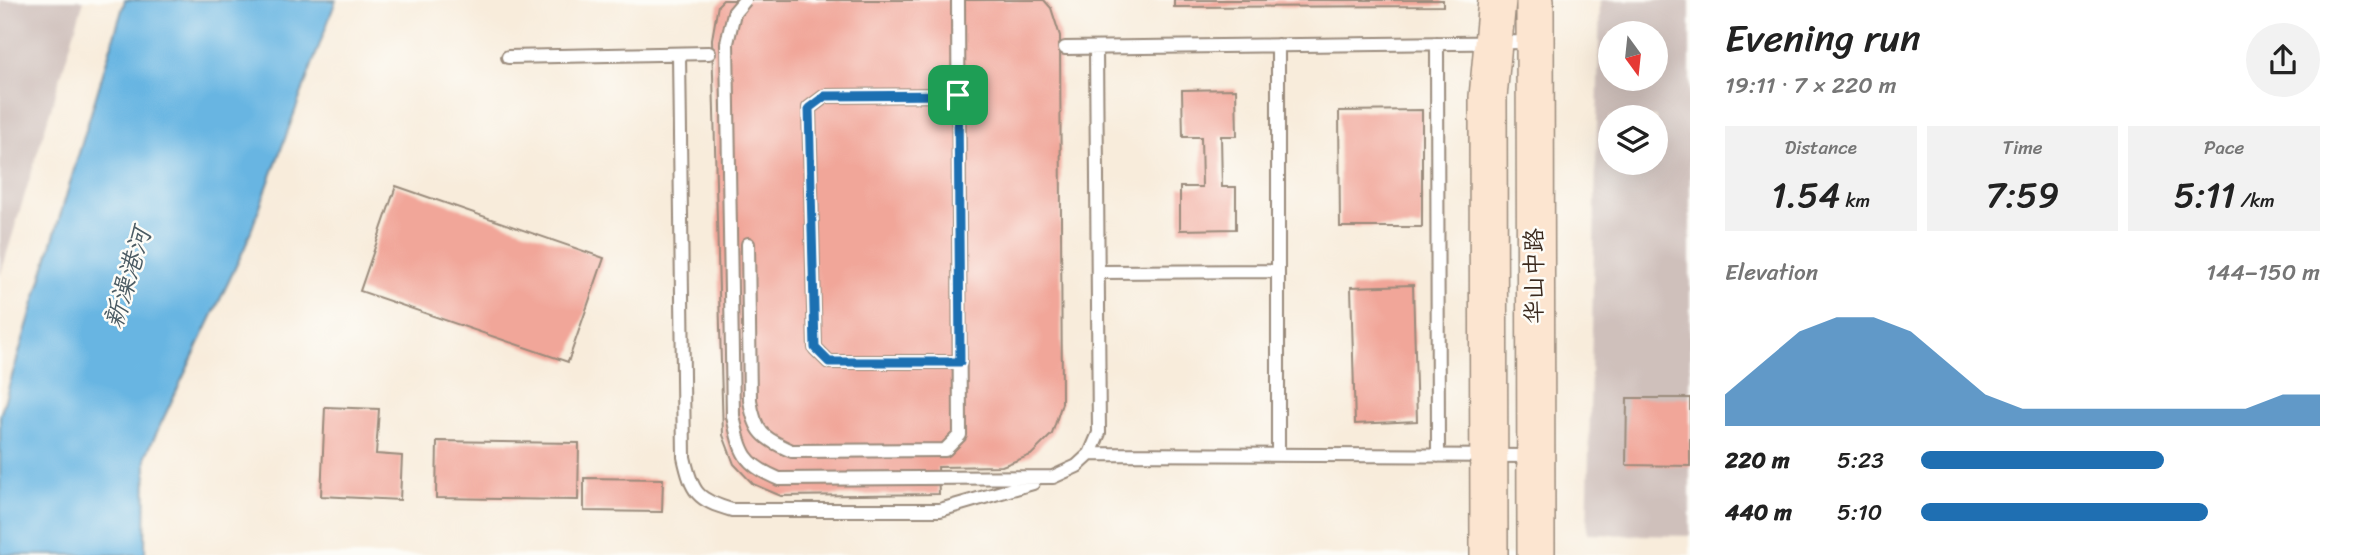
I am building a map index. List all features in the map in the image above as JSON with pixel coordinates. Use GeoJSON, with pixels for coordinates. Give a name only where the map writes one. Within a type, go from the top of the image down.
{"type":"FeatureCollection","features":[{"type":"Feature","properties":{"kind":"main road","name":"华山中路"},"geometry":{"type":"LineString","coordinates":[[1489,551],[1488,97],[1497,0]]}},
{"type":"Feature","properties":{"kind":"main road","name":"华山中路"},"geometry":{"type":"LineString","coordinates":[[1535,0],[1536,553]]}},
{"type":"Feature","properties":{"kind":"lane"},"geometry":{"type":"LineString","coordinates":[[745,0],[734,13],[727,43],[733,416],[739,445],[756,469],[779,479],[945,480],[1053,477]]}},
{"type":"Feature","properties":{"kind":"lane"},"geometry":{"type":"LineString","coordinates":[[730,243],[753,244],[750,400],[754,422],[769,441],[792,451],[945,450],[960,435],[958,0]]}},
{"type":"Feature","properties":{"kind":"lane"},"geometry":{"type":"LineString","coordinates":[[1065,48],[1535,41]]}},
{"type":"Feature","properties":{"kind":"lane"},"geometry":{"type":"LineString","coordinates":[[1437,43],[1438,456]]}},
{"type":"Feature","properties":{"kind":"lane"},"geometry":{"type":"LineString","coordinates":[[1278,45],[1278,455]]}},
{"type":"Feature","properties":{"kind":"lane"},"geometry":{"type":"LineString","coordinates":[[679,54],[684,457],[690,483],[708,503],[732,510],[940,510],[1053,477],[1077,466],[1090,454],[1098,433],[1096,48]]}},
{"type":"Feature","properties":{"kind":"lane"},"geometry":{"type":"LineString","coordinates":[[508,57],[709,53]]}},
{"type":"Feature","properties":{"kind":"lane"},"geometry":{"type":"LineString","coordinates":[[958,95],[825,96],[809,108],[815,348],[829,362],[960,362]]}},
{"type":"Feature","properties":{"kind":"lane"},"geometry":{"type":"LineString","coordinates":[[1098,272],[1278,271]]}},
{"type":"Feature","properties":{"kind":"lane"},"geometry":{"type":"LineString","coordinates":[[1090,454],[1534,456]]}},
{"type":"Feature","properties":{"kind":"shaded area"},"geometry":{"type":"Polygon","coordinates":[[[0,0],[84,0],[0,276],[0,0]]]}},
{"type":"Feature","properties":{"kind":"shaded area"},"geometry":{"type":"Polygon","coordinates":[[[1600,0],[1690,0],[1690,536],[1587,534],[1598,82],[1598,91],[1668,91],[1668,21],[1599,21],[1600,0]]]}},
{"type":"Feature","properties":{"kind":"water","name":"新澡港河"},"geometry":{"type":"Polygon","coordinates":[[[125,0],[336,0],[245,247],[146,455],[145,555],[0,555],[0,416],[125,0]]]}},
{"type":"Feature","properties":{"kind":"building"},"geometry":{"type":"Polygon","coordinates":[[[723,0],[1044,0],[1051,8],[1060,36],[1062,403],[1052,434],[1031,455],[1002,466],[938,467],[939,494],[781,496],[753,484],[734,464],[723,435],[712,39],[718,5],[723,0]]]}},
{"type":"Feature","properties":{"kind":"building"},"geometry":{"type":"Polygon","coordinates":[[[1174,0],[1443,0],[1443,6],[1174,7],[1174,0]]]}},
{"type":"Feature","properties":{"kind":"building"},"geometry":{"type":"Polygon","coordinates":[[[1236,89],[1237,136],[1221,136],[1222,187],[1236,187],[1236,229],[1180,230],[1180,187],[1202,187],[1201,137],[1183,137],[1182,90],[1236,89]]]}},
{"type":"Feature","properties":{"kind":"building"},"geometry":{"type":"Polygon","coordinates":[[[1422,110],[1422,227],[1340,227],[1339,111],[1422,110]]]}},
{"type":"Feature","properties":{"kind":"building"},"geometry":{"type":"Polygon","coordinates":[[[396,186],[604,258],[568,362],[360,291],[396,186]]]}},
{"type":"Feature","properties":{"kind":"building"},"geometry":{"type":"Polygon","coordinates":[[[1413,285],[1417,421],[1355,424],[1351,287],[1413,285]]]}},
{"type":"Feature","properties":{"kind":"building"},"geometry":{"type":"Polygon","coordinates":[[[1627,398],[1690,398],[1690,466],[1626,465],[1627,398]]]}},
{"type":"Feature","properties":{"kind":"building"},"geometry":{"type":"Polygon","coordinates":[[[325,407],[379,409],[376,454],[402,456],[400,500],[321,496],[325,407]]]}},
{"type":"Feature","properties":{"kind":"building"},"geometry":{"type":"Polygon","coordinates":[[[437,441],[579,443],[578,500],[436,498],[437,441]]]}},
{"type":"Feature","properties":{"kind":"building"},"geometry":{"type":"Polygon","coordinates":[[[584,478],[663,479],[662,512],[584,511],[584,478]]]}},
{"type":"Feature","properties":{"kind":"route"},"geometry":{"type":"LineString","coordinates":[[958,95],[960,362],[829,362],[815,348],[809,108],[825,96],[958,95]]}}]}
